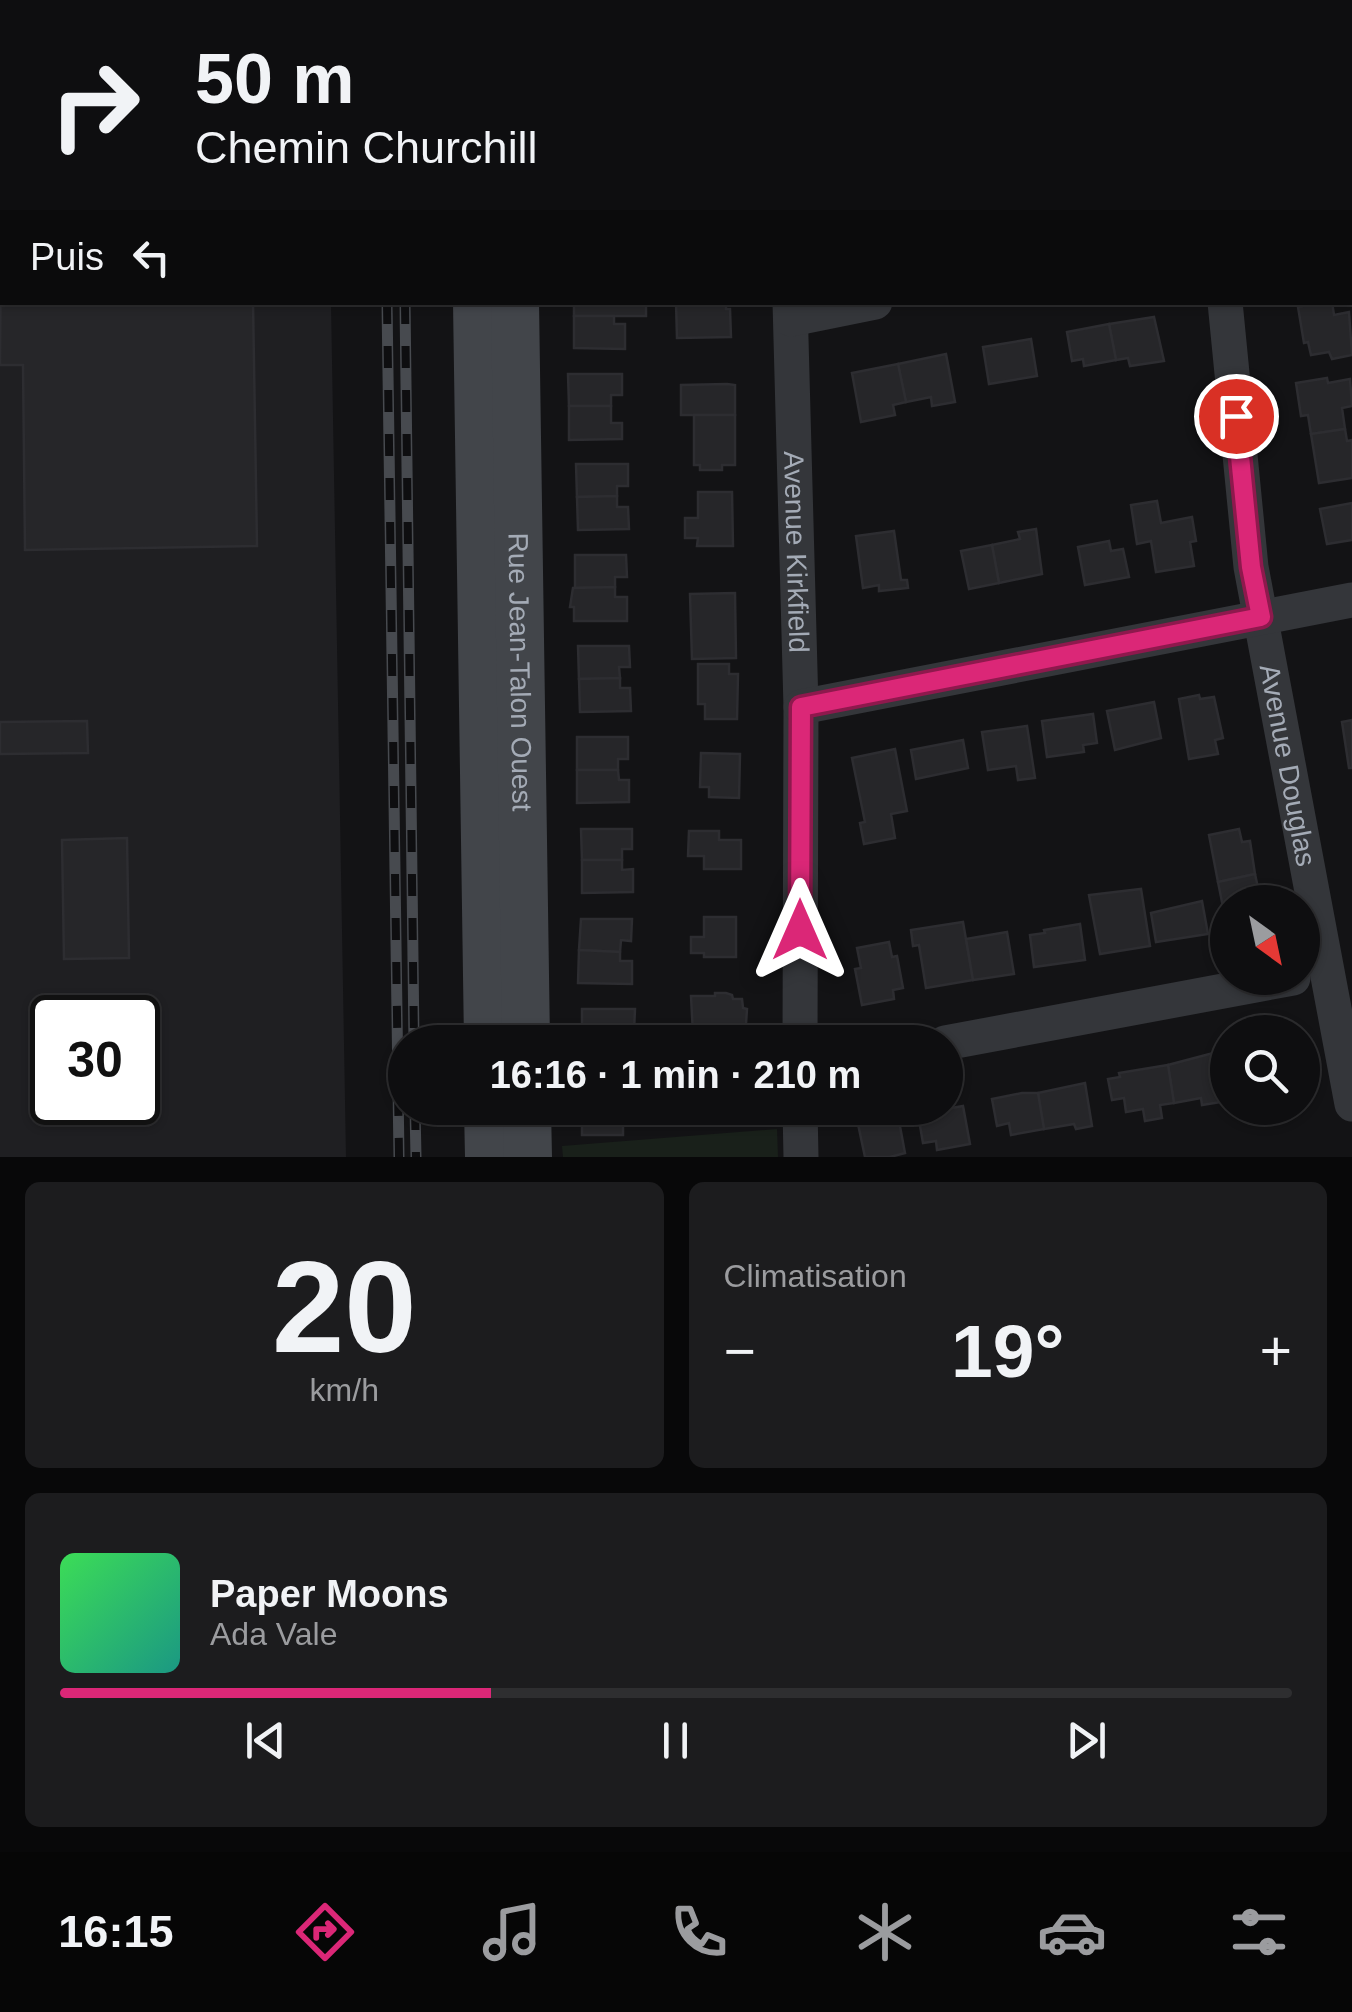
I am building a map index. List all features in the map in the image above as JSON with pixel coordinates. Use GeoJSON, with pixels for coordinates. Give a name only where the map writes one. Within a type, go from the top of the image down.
{"type":"FeatureCollection","features":[{"type":"Feature","properties":{"kind":"main road","name":"Rue Jean-Talon Ouest"},"geometry":{"type":"LineString","coordinates":[[478,305],[488,1025]]}},
{"type":"Feature","properties":{"kind":"main road","name":"Rue Jean-Talon Ouest"},"geometry":{"type":"LineString","coordinates":[[516,305],[526,1025]]}},
{"type":"Feature","properties":{"kind":"main road"},"geometry":{"type":"LineString","coordinates":[[488,1125],[489,1157]]}},
{"type":"Feature","properties":{"kind":"main road"},"geometry":{"type":"LineString","coordinates":[[527,1125],[528,1157]]}},
{"type":"Feature","properties":{"kind":"street"},"geometry":{"type":"LineString","coordinates":[[791,311],[847,305]]}},
{"type":"Feature","properties":{"kind":"street","name":"Avenue Douglas"},"geometry":{"type":"LineString","coordinates":[[1225,305],[1251,567],[1295,885]]}},
{"type":"Feature","properties":{"kind":"street","name":"Avenue Kirkfield"},"geometry":{"type":"LineString","coordinates":[[791,311],[801,707],[800,1025]]}},
{"type":"Feature","properties":{"kind":"street"},"geometry":{"type":"LineString","coordinates":[[801,707],[1352,600]]}},
{"type":"Feature","properties":{"kind":"street"},"geometry":{"type":"LineString","coordinates":[[963,1040],[1210,993]]}},
{"type":"Feature","properties":{"kind":"street","name":"Avenue Douglas"},"geometry":{"type":"LineString","coordinates":[[1314,995],[1352,1104]]}},
{"type":"Feature","properties":{"kind":"street"},"geometry":{"type":"LineString","coordinates":[[800,1125],[801,1157]]}},
{"type":"Feature","properties":{"kind":"shaded area"},"geometry":{"type":"Polygon","coordinates":[[[0,305],[331,305],[346,1157],[0,1157],[0,305]]]}},
{"type":"Feature","properties":{"kind":"shaded area"},"geometry":{"type":"Polygon","coordinates":[[[777,1129],[778,1157],[563,1157],[562,1146],[777,1129]]]}},
{"type":"Feature","properties":{"kind":"building"},"geometry":{"type":"Polygon","coordinates":[[[0,305],[253,305],[257,546],[25,550],[23,365],[0,365],[0,305]]]}},
{"type":"Feature","properties":{"kind":"building"},"geometry":{"type":"Polygon","coordinates":[[[574,305],[646,305],[646,316],[574,316],[574,305]]]}},
{"type":"Feature","properties":{"kind":"building"},"geometry":{"type":"Polygon","coordinates":[[[676,305],[726,305],[730,309],[731,337],[677,338],[676,305]]]}},
{"type":"Feature","properties":{"kind":"building"},"geometry":{"type":"Polygon","coordinates":[[[1332,305],[1334,315],[1349,312],[1352,355],[1332,359],[1329,352],[1311,355],[1308,342],[1304,343],[1298,307],[1332,305]]]}},
{"type":"Feature","properties":{"kind":"building"},"geometry":{"type":"Polygon","coordinates":[[[574,316],[614,316],[614,324],[625,324],[625,349],[574,348],[574,316]]]}},
{"type":"Feature","properties":{"kind":"building"},"geometry":{"type":"Polygon","coordinates":[[[1154,317],[1164,361],[1130,366],[1128,358],[1116,360],[1109,324],[1154,317]]]}},
{"type":"Feature","properties":{"kind":"building"},"geometry":{"type":"Polygon","coordinates":[[[1109,324],[1116,360],[1084,366],[1083,359],[1072,361],[1067,332],[1109,324]]]}},
{"type":"Feature","properties":{"kind":"building"},"geometry":{"type":"Polygon","coordinates":[[[1031,339],[1037,376],[989,384],[983,347],[1031,339]]]}},
{"type":"Feature","properties":{"kind":"building"},"geometry":{"type":"Polygon","coordinates":[[[946,354],[955,402],[932,406],[931,397],[906,402],[898,364],[946,354]]]}},
{"type":"Feature","properties":{"kind":"building"},"geometry":{"type":"Polygon","coordinates":[[[898,364],[906,402],[893,405],[895,415],[861,422],[852,373],[898,364]]]}},
{"type":"Feature","properties":{"kind":"building"},"geometry":{"type":"Polygon","coordinates":[[[568,374],[622,374],[622,395],[611,395],[611,406],[569,406],[568,374]]]}},
{"type":"Feature","properties":{"kind":"building"},"geometry":{"type":"Polygon","coordinates":[[[1327,378],[1328,383],[1350,379],[1352,406],[1342,408],[1345,429],[1311,434],[1308,415],[1301,416],[1296,383],[1327,378]]]}},
{"type":"Feature","properties":{"kind":"building"},"geometry":{"type":"Polygon","coordinates":[[[681,385],[735,385],[735,415],[681,415],[681,385]]]}},
{"type":"Feature","properties":{"kind":"building"},"geometry":{"type":"Polygon","coordinates":[[[569,406],[611,406],[611,423],[622,423],[622,439],[569,440],[569,406]]]}},
{"type":"Feature","properties":{"kind":"building"},"geometry":{"type":"Polygon","coordinates":[[[694,415],[735,415],[735,465],[722,465],[722,470],[700,470],[700,465],[694,465],[694,415]]]}},
{"type":"Feature","properties":{"kind":"building"},"geometry":{"type":"Polygon","coordinates":[[[1345,429],[1347,441],[1352,440],[1352,478],[1319,483],[1311,434],[1345,429]]]}},
{"type":"Feature","properties":{"kind":"building"},"geometry":{"type":"Polygon","coordinates":[[[576,464],[628,464],[628,486],[617,486],[617,496],[577,497],[576,464]]]}},
{"type":"Feature","properties":{"kind":"building"},"geometry":{"type":"Polygon","coordinates":[[[698,492],[732,492],[733,546],[697,546],[698,538],[685,538],[685,518],[698,518],[698,492]]]}},
{"type":"Feature","properties":{"kind":"building"},"geometry":{"type":"Polygon","coordinates":[[[617,496],[617,507],[628,507],[629,529],[578,530],[577,497],[617,496]]]}},
{"type":"Feature","properties":{"kind":"building"},"geometry":{"type":"Polygon","coordinates":[[[1157,501],[1161,523],[1192,517],[1196,541],[1190,542],[1194,566],[1156,572],[1151,541],[1137,544],[1131,505],[1157,501]]]}},
{"type":"Feature","properties":{"kind":"building"},"geometry":{"type":"Polygon","coordinates":[[[1352,503],[1352,540],[1327,544],[1320,509],[1352,503]]]}},
{"type":"Feature","properties":{"kind":"building"},"geometry":{"type":"Polygon","coordinates":[[[1036,529],[1042,574],[999,583],[992,545],[1020,539],[1018,532],[1036,529]]]}},
{"type":"Feature","properties":{"kind":"building"},"geometry":{"type":"Polygon","coordinates":[[[894,531],[901,580],[907,580],[908,588],[863,588],[856,536],[894,531]]]}},
{"type":"Feature","properties":{"kind":"building"},"geometry":{"type":"Polygon","coordinates":[[[1109,541],[1111,551],[1123,549],[1129,577],[1085,585],[1078,547],[1109,541]]]}},
{"type":"Feature","properties":{"kind":"building"},"geometry":{"type":"Polygon","coordinates":[[[992,545],[999,583],[969,589],[961,551],[992,545]]]}},
{"type":"Feature","properties":{"kind":"building"},"geometry":{"type":"Polygon","coordinates":[[[575,555],[626,555],[627,577],[615,577],[615,587],[575,588],[575,555]]]}},
{"type":"Feature","properties":{"kind":"building"},"geometry":{"type":"Polygon","coordinates":[[[615,587],[615,597],[627,597],[627,621],[574,621],[574,607],[570,607],[573,588],[615,587]]]}},
{"type":"Feature","properties":{"kind":"building"},"geometry":{"type":"Polygon","coordinates":[[[735,593],[736,658],[692,659],[690,594],[735,593]]]}},
{"type":"Feature","properties":{"kind":"building"},"geometry":{"type":"Polygon","coordinates":[[[578,646],[629,646],[630,667],[619,667],[620,678],[579,679],[578,646]]]}},
{"type":"Feature","properties":{"kind":"building"},"geometry":{"type":"Polygon","coordinates":[[[698,664],[729,664],[729,674],[738,674],[737,719],[705,719],[705,704],[698,704],[698,664]]]}},
{"type":"Feature","properties":{"kind":"building"},"geometry":{"type":"Polygon","coordinates":[[[620,678],[620,688],[630,688],[631,711],[580,712],[579,679],[620,678]]]}},
{"type":"Feature","properties":{"kind":"building"},"geometry":{"type":"Polygon","coordinates":[[[1199,695],[1200,699],[1214,697],[1223,738],[1215,740],[1218,754],[1189,759],[1179,699],[1199,695]]]}},
{"type":"Feature","properties":{"kind":"building"},"geometry":{"type":"Polygon","coordinates":[[[1154,702],[1161,738],[1115,750],[1107,711],[1154,702]]]}},
{"type":"Feature","properties":{"kind":"building"},"geometry":{"type":"Polygon","coordinates":[[[1093,714],[1097,743],[1083,745],[1084,752],[1047,757],[1042,721],[1093,714]]]}},
{"type":"Feature","properties":{"kind":"building"},"geometry":{"type":"Polygon","coordinates":[[[1352,720],[1352,768],[1349,768],[1342,722],[1352,720]]]}},
{"type":"Feature","properties":{"kind":"building"},"geometry":{"type":"Polygon","coordinates":[[[87,721],[88,753],[0,754],[0,722],[87,721]]]}},
{"type":"Feature","properties":{"kind":"building"},"geometry":{"type":"Polygon","coordinates":[[[1027,726],[1035,778],[1018,780],[1016,766],[988,770],[982,732],[1027,726]]]}},
{"type":"Feature","properties":{"kind":"building"},"geometry":{"type":"Polygon","coordinates":[[[577,737],[628,737],[628,759],[618,759],[618,770],[577,770],[577,737]]]}},
{"type":"Feature","properties":{"kind":"building"},"geometry":{"type":"Polygon","coordinates":[[[963,740],[968,768],[916,779],[911,750],[963,740]]]}},
{"type":"Feature","properties":{"kind":"building"},"geometry":{"type":"Polygon","coordinates":[[[895,749],[907,811],[891,814],[895,838],[864,844],[860,823],[865,822],[852,758],[895,749]]]}},
{"type":"Feature","properties":{"kind":"building"},"geometry":{"type":"Polygon","coordinates":[[[701,753],[740,754],[739,798],[709,797],[709,787],[700,787],[701,753]]]}},
{"type":"Feature","properties":{"kind":"building"},"geometry":{"type":"Polygon","coordinates":[[[577,770],[618,770],[619,780],[629,780],[629,802],[577,803],[577,770]]]}},
{"type":"Feature","properties":{"kind":"building"},"geometry":{"type":"Polygon","coordinates":[[[581,829],[632,829],[632,849],[622,849],[622,860],[582,860],[581,829]]]}},
{"type":"Feature","properties":{"kind":"building"},"geometry":{"type":"Polygon","coordinates":[[[1239,829],[1242,842],[1250,841],[1255,874],[1218,882],[1209,835],[1239,829]]]}},
{"type":"Feature","properties":{"kind":"building"},"geometry":{"type":"Polygon","coordinates":[[[689,831],[719,831],[719,840],[741,840],[741,869],[704,869],[704,856],[688,856],[689,831]]]}},
{"type":"Feature","properties":{"kind":"building"},"geometry":{"type":"Polygon","coordinates":[[[127,838],[129,958],[64,959],[62,840],[127,838]]]}},
{"type":"Feature","properties":{"kind":"building"},"geometry":{"type":"Polygon","coordinates":[[[582,860],[622,860],[622,870],[633,869],[633,892],[582,893],[582,860]]]}},
{"type":"Feature","properties":{"kind":"building"},"geometry":{"type":"Polygon","coordinates":[[[1255,874],[1257,885],[1219,885],[1218,882],[1255,874]]]}},
{"type":"Feature","properties":{"kind":"building"},"geometry":{"type":"Polygon","coordinates":[[[1141,889],[1150,946],[1100,954],[1089,895],[1141,889]]]}},
{"type":"Feature","properties":{"kind":"building"},"geometry":{"type":"Polygon","coordinates":[[[1202,901],[1208,934],[1156,942],[1151,913],[1202,901]]]}},
{"type":"Feature","properties":{"kind":"building"},"geometry":{"type":"Polygon","coordinates":[[[704,917],[736,917],[736,957],[691,953],[691,937],[704,937],[704,917]]]}},
{"type":"Feature","properties":{"kind":"building"},"geometry":{"type":"Polygon","coordinates":[[[581,919],[632,919],[631,941],[621,940],[620,952],[579,950],[581,919]]]}},
{"type":"Feature","properties":{"kind":"building"},"geometry":{"type":"Polygon","coordinates":[[[963,922],[973,980],[926,988],[919,945],[913,946],[911,930],[963,922]]]}},
{"type":"Feature","properties":{"kind":"building"},"geometry":{"type":"Polygon","coordinates":[[[1080,924],[1085,960],[1034,967],[1030,935],[1080,924]]]}},
{"type":"Feature","properties":{"kind":"building"},"geometry":{"type":"Polygon","coordinates":[[[1007,932],[1014,974],[973,980],[966,939],[1007,932]]]}},
{"type":"Feature","properties":{"kind":"building"},"geometry":{"type":"Polygon","coordinates":[[[889,942],[892,957],[897,956],[903,988],[893,990],[894,999],[862,1005],[855,969],[861,968],[857,948],[889,942]]]}},
{"type":"Feature","properties":{"kind":"building"},"geometry":{"type":"Polygon","coordinates":[[[579,950],[620,952],[620,961],[632,961],[632,984],[578,983],[579,950]]]}},
{"type":"Feature","properties":{"kind":"building"},"geometry":{"type":"Polygon","coordinates":[[[726,993],[733,999],[742,999],[743,1008],[747,1009],[746,1024],[693,1025],[691,996],[726,993]]]}},
{"type":"Feature","properties":{"kind":"building"},"geometry":{"type":"Polygon","coordinates":[[[582,1009],[635,1009],[634,1025],[582,1025],[582,1009]]]}},
{"type":"Feature","properties":{"kind":"building"},"geometry":{"type":"Polygon","coordinates":[[[1210,1054],[1210,1104],[1202,1105],[1201,1098],[1174,1103],[1168,1065],[1210,1054]]]}},
{"type":"Feature","properties":{"kind":"building"},"geometry":{"type":"Polygon","coordinates":[[[1168,1065],[1174,1103],[1160,1105],[1162,1118],[1145,1121],[1143,1109],[1126,1112],[1124,1098],[1112,1100],[1108,1079],[1120,1077],[1119,1073],[1168,1065]]]}},
{"type":"Feature","properties":{"kind":"building"},"geometry":{"type":"Polygon","coordinates":[[[1085,1083],[1092,1126],[1076,1129],[1074,1124],[1044,1129],[1038,1093],[1085,1083]]]}},
{"type":"Feature","properties":{"kind":"building"},"geometry":{"type":"Polygon","coordinates":[[[1038,1093],[1044,1129],[1011,1135],[1009,1123],[997,1126],[992,1099],[1038,1093]]]}},
{"type":"Feature","properties":{"kind":"building"},"geometry":{"type":"Polygon","coordinates":[[[963,1106],[970,1144],[937,1150],[936,1141],[923,1143],[920,1125],[963,1125],[963,1106]]]}},
{"type":"Feature","properties":{"kind":"building"},"geometry":{"type":"Polygon","coordinates":[[[582,1125],[623,1125],[623,1135],[582,1135],[582,1125]]]}},
{"type":"Feature","properties":{"kind":"building"},"geometry":{"type":"Polygon","coordinates":[[[858,1125],[900,1125],[905,1153],[865,1157],[858,1125]]]}},
{"type":"Feature","properties":{"kind":"railway"},"geometry":{"type":"LineString","coordinates":[[387,305],[399,1157]]}},
{"type":"Feature","properties":{"kind":"railway"},"geometry":{"type":"LineString","coordinates":[[405,305],[414,1025]]}},
{"type":"Feature","properties":{"kind":"railway"},"geometry":{"type":"LineString","coordinates":[[415,1125],[416,1157]]}},
{"type":"Feature","properties":{"kind":"route"},"geometry":{"type":"LineString","coordinates":[[800,930],[801,707],[1261,617],[1251,567],[1236,416]]}}]}
